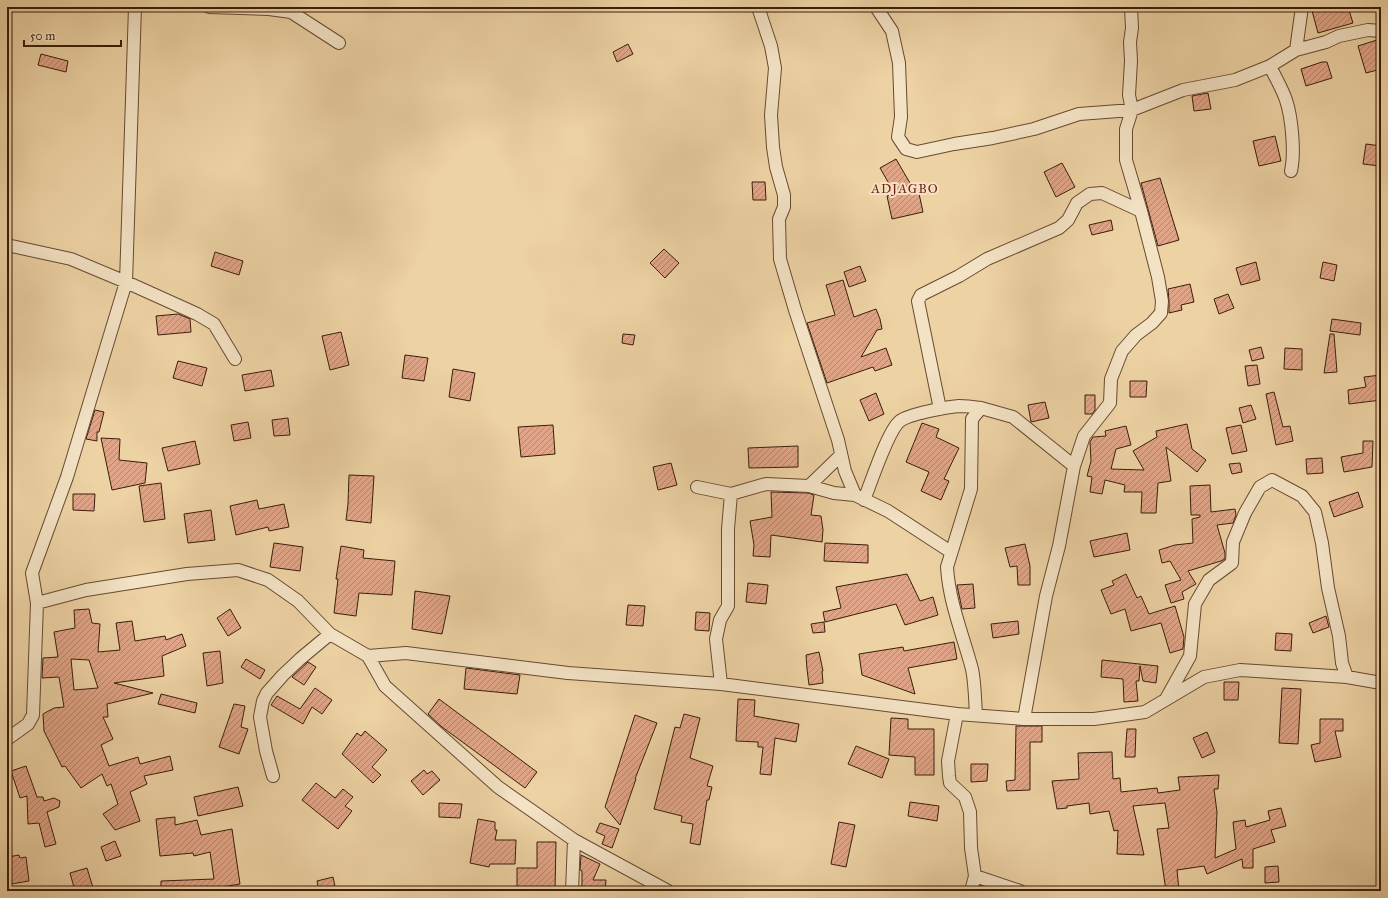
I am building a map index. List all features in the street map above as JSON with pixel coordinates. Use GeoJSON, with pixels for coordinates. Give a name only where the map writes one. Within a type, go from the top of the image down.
{"type":"FeatureCollection","features":[{"type":"Feature","properties":{"kind":"street"},"geometry":{"type":"LineString","coordinates":[[7,739],[28,724],[33,715],[37,603],[32,573],[67,477],[126,282],[135,7]]}},
{"type":"Feature","properties":{"kind":"street"},"geometry":{"type":"LineString","coordinates":[[209,7],[269,9],[291,12],[339,43]]}},
{"type":"Feature","properties":{"kind":"street"},"geometry":{"type":"LineString","coordinates":[[758,7],[771,46],[775,68],[771,115],[773,147],[776,167],[784,194],[784,208],[779,219],[780,259],[795,310],[838,440],[845,471],[860,497]]}},
{"type":"Feature","properties":{"kind":"street"},"geometry":{"type":"LineString","coordinates":[[876,7],[892,31],[899,63],[901,117],[898,137],[906,149],[917,152],[1034,129],[1079,114],[1132,110],[1183,90],[1234,80],[1270,66],[1296,50],[1326,42],[1339,36],[1368,30],[1381,31]]}},
{"type":"Feature","properties":{"kind":"street"},"geometry":{"type":"LineString","coordinates":[[1024,719],[1046,596],[1059,546],[1074,466],[1084,436],[1110,403],[1111,379],[1122,351],[1136,335],[1162,313],[1162,301],[1158,278],[1126,160],[1126,130],[1132,110],[1130,95],[1130,42],[1132,28],[1131,7]]}},
{"type":"Feature","properties":{"kind":"street"},"geometry":{"type":"LineString","coordinates":[[1296,50],[1302,7]]}},
{"type":"Feature","properties":{"kind":"street"},"geometry":{"type":"LineString","coordinates":[[1270,66],[1286,100],[1293,161],[1291,171]]}},
{"type":"Feature","properties":{"kind":"street"},"geometry":{"type":"LineString","coordinates":[[940,409],[918,301],[921,295],[959,276],[987,259],[1059,228],[1068,220],[1077,203],[1090,194],[1102,193],[1141,211]]}},
{"type":"Feature","properties":{"kind":"street"},"geometry":{"type":"LineString","coordinates":[[7,245],[71,259],[197,314],[214,324],[235,359]]}},
{"type":"Feature","properties":{"kind":"street"},"geometry":{"type":"LineString","coordinates":[[860,497],[891,432],[899,422],[905,418],[940,409],[960,406],[981,408],[1013,417],[1074,466]]}},
{"type":"Feature","properties":{"kind":"street"},"geometry":{"type":"LineString","coordinates":[[976,715],[972,671],[958,625],[948,579],[947,566],[971,489],[972,419],[981,408]]}},
{"type":"Feature","properties":{"kind":"street"},"geometry":{"type":"LineString","coordinates":[[809,486],[841,454]]}},
{"type":"Feature","properties":{"kind":"street"},"geometry":{"type":"LineString","coordinates":[[1165,700],[1190,656],[1195,604],[1210,580],[1232,563],[1233,542],[1245,513],[1260,487],[1272,480],[1302,496],[1314,512],[1322,543],[1328,588],[1339,636],[1342,663],[1348,677]]}},
{"type":"Feature","properties":{"kind":"street"},"geometry":{"type":"LineString","coordinates":[[697,488],[731,494],[766,484],[809,486],[834,493],[860,497],[888,511],[952,552]]}},
{"type":"Feature","properties":{"kind":"street"},"geometry":{"type":"LineString","coordinates":[[721,684],[716,639],[720,620],[728,606],[728,529],[731,494]]}},
{"type":"Feature","properties":{"kind":"street"},"geometry":{"type":"LineString","coordinates":[[37,603],[86,590],[187,574],[238,570],[268,580],[298,601],[330,634],[368,656],[385,686],[498,787],[574,840],[668,891]]}},
{"type":"Feature","properties":{"kind":"street"},"geometry":{"type":"LineString","coordinates":[[273,776],[266,751],[260,717],[267,692],[283,675],[330,634]]}},
{"type":"Feature","properties":{"kind":"street"},"geometry":{"type":"LineString","coordinates":[[368,656],[406,653],[568,673],[721,684],[957,714],[1024,719],[1094,719],[1145,712],[1204,677],[1240,670],[1348,677],[1381,683]]}},
{"type":"Feature","properties":{"kind":"street"},"geometry":{"type":"LineString","coordinates":[[957,714],[948,761],[949,776],[950,783],[965,797],[970,812],[971,848],[975,876],[971,891]]}},
{"type":"Feature","properties":{"kind":"street"},"geometry":{"type":"LineString","coordinates":[[572,891],[574,840]]}},
{"type":"Feature","properties":{"kind":"street"},"geometry":{"type":"LineString","coordinates":[[975,876],[1020,891]]}},
{"type":"Feature","properties":{"kind":"building"},"geometry":{"type":"Polygon","coordinates":[[[1311,7],[1348,7],[1353,23],[1318,33],[1311,7]]]}},
{"type":"Feature","properties":{"kind":"building"},"geometry":{"type":"Polygon","coordinates":[[[1377,40],[1381,54],[1381,69],[1366,73],[1358,46],[1377,40]]]}},
{"type":"Feature","properties":{"kind":"building"},"geometry":{"type":"Polygon","coordinates":[[[628,44],[633,54],[617,62],[613,52],[628,44]]]}},
{"type":"Feature","properties":{"kind":"building"},"geometry":{"type":"Polygon","coordinates":[[[41,54],[68,61],[66,72],[38,65],[41,54]]]}},
{"type":"Feature","properties":{"kind":"building"},"geometry":{"type":"Polygon","coordinates":[[[1322,62],[1327,62],[1332,78],[1306,86],[1301,69],[1322,62]]]}},
{"type":"Feature","properties":{"kind":"building"},"geometry":{"type":"Polygon","coordinates":[[[1208,93],[1211,109],[1194,111],[1192,96],[1208,93]]]}},
{"type":"Feature","properties":{"kind":"building"},"geometry":{"type":"Polygon","coordinates":[[[1275,136],[1281,161],[1259,166],[1253,141],[1275,136]]]}},
{"type":"Feature","properties":{"kind":"building"},"geometry":{"type":"Polygon","coordinates":[[[1366,144],[1381,146],[1380,166],[1363,164],[1366,144]]]}},
{"type":"Feature","properties":{"kind":"building"},"geometry":{"type":"Polygon","coordinates":[[[896,159],[914,190],[918,189],[923,212],[892,219],[887,196],[895,194],[880,168],[896,159]]]}},
{"type":"Feature","properties":{"kind":"building"},"geometry":{"type":"Polygon","coordinates":[[[1062,163],[1075,187],[1056,197],[1044,172],[1062,163]]]}},
{"type":"Feature","properties":{"kind":"building"},"geometry":{"type":"Polygon","coordinates":[[[1160,178],[1179,240],[1158,246],[1141,183],[1160,178]]]}},
{"type":"Feature","properties":{"kind":"building"},"geometry":{"type":"Polygon","coordinates":[[[752,182],[765,182],[766,200],[753,200],[752,182]]]}},
{"type":"Feature","properties":{"kind":"building"},"geometry":{"type":"Polygon","coordinates":[[[1111,220],[1113,230],[1092,235],[1089,225],[1111,220]]]}},
{"type":"Feature","properties":{"kind":"building"},"geometry":{"type":"Polygon","coordinates":[[[664,249],[679,263],[665,278],[650,263],[664,249]]]}},
{"type":"Feature","properties":{"kind":"building"},"geometry":{"type":"Polygon","coordinates":[[[215,252],[243,261],[239,275],[211,266],[215,252]]]}},
{"type":"Feature","properties":{"kind":"building"},"geometry":{"type":"Polygon","coordinates":[[[1256,262],[1260,280],[1241,285],[1236,268],[1256,262]]]}},
{"type":"Feature","properties":{"kind":"building"},"geometry":{"type":"Polygon","coordinates":[[[1323,262],[1337,265],[1334,281],[1320,278],[1323,262]]]}},
{"type":"Feature","properties":{"kind":"building"},"geometry":{"type":"Polygon","coordinates":[[[860,266],[866,281],[849,287],[844,272],[860,266]]]}},
{"type":"Feature","properties":{"kind":"building"},"geometry":{"type":"Polygon","coordinates":[[[843,280],[854,317],[876,309],[880,319],[882,329],[877,330],[861,357],[886,348],[892,365],[875,371],[873,367],[827,383],[807,323],[835,315],[826,285],[843,280]]]}},
{"type":"Feature","properties":{"kind":"building"},"geometry":{"type":"Polygon","coordinates":[[[1190,284],[1194,302],[1181,305],[1182,310],[1169,313],[1168,289],[1190,284]]]}},
{"type":"Feature","properties":{"kind":"building"},"geometry":{"type":"Polygon","coordinates":[[[1228,294],[1234,308],[1219,314],[1214,299],[1228,294]]]}},
{"type":"Feature","properties":{"kind":"building"},"geometry":{"type":"Polygon","coordinates":[[[178,314],[190,319],[191,332],[158,335],[156,316],[178,314]]]}},
{"type":"Feature","properties":{"kind":"building"},"geometry":{"type":"Polygon","coordinates":[[[1332,319],[1361,323],[1360,335],[1330,331],[1332,319]]]}},
{"type":"Feature","properties":{"kind":"building"},"geometry":{"type":"Polygon","coordinates":[[[341,332],[349,365],[330,370],[322,336],[341,332]]]}},
{"type":"Feature","properties":{"kind":"building"},"geometry":{"type":"Polygon","coordinates":[[[623,334],[635,335],[633,345],[622,343],[623,334]]]}},
{"type":"Feature","properties":{"kind":"building"},"geometry":{"type":"Polygon","coordinates":[[[1330,334],[1334,334],[1337,372],[1324,373],[1330,334]]]}},
{"type":"Feature","properties":{"kind":"building"},"geometry":{"type":"Polygon","coordinates":[[[1261,347],[1264,358],[1252,361],[1249,350],[1261,347]]]}},
{"type":"Feature","properties":{"kind":"building"},"geometry":{"type":"Polygon","coordinates":[[[1285,348],[1302,349],[1302,370],[1284,369],[1285,348]]]}},
{"type":"Feature","properties":{"kind":"building"},"geometry":{"type":"Polygon","coordinates":[[[405,355],[428,358],[424,381],[402,378],[405,355]]]}},
{"type":"Feature","properties":{"kind":"building"},"geometry":{"type":"Polygon","coordinates":[[[178,361],[207,368],[202,386],[173,378],[178,361]]]}},
{"type":"Feature","properties":{"kind":"building"},"geometry":{"type":"Polygon","coordinates":[[[1257,365],[1260,384],[1248,386],[1245,366],[1257,365]]]}},
{"type":"Feature","properties":{"kind":"building"},"geometry":{"type":"Polygon","coordinates":[[[453,369],[475,373],[470,401],[449,397],[453,369]]]}},
{"type":"Feature","properties":{"kind":"building"},"geometry":{"type":"Polygon","coordinates":[[[271,370],[274,386],[245,391],[242,375],[271,370]]]}},
{"type":"Feature","properties":{"kind":"building"},"geometry":{"type":"Polygon","coordinates":[[[1381,375],[1381,400],[1349,404],[1348,390],[1366,387],[1364,377],[1381,375]]]}},
{"type":"Feature","properties":{"kind":"building"},"geometry":{"type":"Polygon","coordinates":[[[1130,381],[1147,381],[1146,397],[1130,397],[1130,381]]]}},
{"type":"Feature","properties":{"kind":"building"},"geometry":{"type":"Polygon","coordinates":[[[1274,392],[1283,427],[1290,426],[1293,441],[1276,445],[1266,394],[1274,392]]]}},
{"type":"Feature","properties":{"kind":"building"},"geometry":{"type":"Polygon","coordinates":[[[876,393],[884,414],[869,421],[860,400],[876,393]]]}},
{"type":"Feature","properties":{"kind":"building"},"geometry":{"type":"Polygon","coordinates":[[[1085,395],[1095,395],[1095,410],[1092,414],[1085,414],[1085,395]]]}},
{"type":"Feature","properties":{"kind":"building"},"geometry":{"type":"Polygon","coordinates":[[[1045,402],[1049,418],[1031,422],[1028,405],[1045,402]]]}},
{"type":"Feature","properties":{"kind":"building"},"geometry":{"type":"Polygon","coordinates":[[[1251,405],[1256,419],[1243,423],[1239,408],[1251,405]]]}},
{"type":"Feature","properties":{"kind":"building"},"geometry":{"type":"Polygon","coordinates":[[[95,410],[104,412],[99,432],[97,432],[97,441],[86,439],[95,410]]]}},
{"type":"Feature","properties":{"kind":"building"},"geometry":{"type":"Polygon","coordinates":[[[288,418],[290,435],[274,436],[272,420],[288,418]]]}},
{"type":"Feature","properties":{"kind":"building"},"geometry":{"type":"Polygon","coordinates":[[[248,422],[251,438],[234,441],[231,425],[248,422]]]}},
{"type":"Feature","properties":{"kind":"building"},"geometry":{"type":"Polygon","coordinates":[[[922,423],[939,429],[936,437],[959,448],[944,479],[949,481],[941,500],[921,491],[929,472],[906,462],[922,423]]]}},
{"type":"Feature","properties":{"kind":"building"},"geometry":{"type":"Polygon","coordinates":[[[1187,424],[1192,449],[1206,460],[1197,472],[1166,447],[1171,481],[1158,483],[1156,513],[1141,513],[1142,492],[1124,492],[1125,485],[1105,480],[1102,494],[1090,492],[1092,477],[1087,476],[1091,461],[1090,442],[1093,437],[1106,436],[1105,431],[1126,426],[1131,445],[1116,449],[1111,469],[1144,470],[1133,451],[1157,437],[1156,431],[1187,424]]]}},
{"type":"Feature","properties":{"kind":"building"},"geometry":{"type":"Polygon","coordinates":[[[553,425],[555,454],[521,457],[518,427],[553,425]]]}},
{"type":"Feature","properties":{"kind":"building"},"geometry":{"type":"Polygon","coordinates":[[[1241,425],[1247,451],[1232,454],[1226,428],[1241,425]]]}},
{"type":"Feature","properties":{"kind":"building"},"geometry":{"type":"Polygon","coordinates":[[[101,438],[120,439],[119,460],[147,463],[145,483],[112,490],[101,438]]]}},
{"type":"Feature","properties":{"kind":"building"},"geometry":{"type":"Polygon","coordinates":[[[195,441],[200,464],[168,471],[162,448],[195,441]]]}},
{"type":"Feature","properties":{"kind":"building"},"geometry":{"type":"Polygon","coordinates":[[[1363,441],[1373,441],[1372,467],[1344,472],[1341,457],[1363,453],[1363,441]]]}},
{"type":"Feature","properties":{"kind":"building"},"geometry":{"type":"Polygon","coordinates":[[[798,446],[798,467],[749,468],[748,448],[798,446]]]}},
{"type":"Feature","properties":{"kind":"building"},"geometry":{"type":"Polygon","coordinates":[[[1322,458],[1323,473],[1307,474],[1306,459],[1322,458]]]}},
{"type":"Feature","properties":{"kind":"building"},"geometry":{"type":"Polygon","coordinates":[[[671,463],[677,485],[658,490],[653,467],[671,463]]]}},
{"type":"Feature","properties":{"kind":"building"},"geometry":{"type":"Polygon","coordinates":[[[1240,463],[1242,472],[1232,474],[1229,464],[1240,463]]]}},
{"type":"Feature","properties":{"kind":"building"},"geometry":{"type":"Polygon","coordinates":[[[349,475],[374,476],[371,523],[346,520],[349,475]]]}},
{"type":"Feature","properties":{"kind":"building"},"geometry":{"type":"Polygon","coordinates":[[[161,483],[165,519],[144,522],[139,486],[161,483]]]}},
{"type":"Feature","properties":{"kind":"building"},"geometry":{"type":"Polygon","coordinates":[[[1210,485],[1211,512],[1235,509],[1236,515],[1233,523],[1217,525],[1225,553],[1225,559],[1188,571],[1196,584],[1182,592],[1184,599],[1171,603],[1165,585],[1181,580],[1170,561],[1162,563],[1159,550],[1175,545],[1193,543],[1192,519],[1200,517],[1200,515],[1191,515],[1190,486],[1210,485]]]}},
{"type":"Feature","properties":{"kind":"building"},"geometry":{"type":"Polygon","coordinates":[[[771,492],[808,493],[814,495],[811,515],[821,516],[823,530],[822,542],[771,535],[770,557],[753,556],[754,545],[750,521],[772,517],[771,492]]]}},
{"type":"Feature","properties":{"kind":"building"},"geometry":{"type":"Polygon","coordinates":[[[1358,492],[1363,507],[1334,517],[1329,502],[1358,492]]]}},
{"type":"Feature","properties":{"kind":"building"},"geometry":{"type":"Polygon","coordinates":[[[73,494],[95,494],[94,511],[73,510],[73,494]]]}},
{"type":"Feature","properties":{"kind":"building"},"geometry":{"type":"Polygon","coordinates":[[[257,500],[259,509],[284,504],[289,527],[269,531],[268,527],[236,535],[230,506],[257,500]]]}},
{"type":"Feature","properties":{"kind":"building"},"geometry":{"type":"Polygon","coordinates":[[[211,510],[215,540],[188,543],[184,514],[211,510]]]}},
{"type":"Feature","properties":{"kind":"building"},"geometry":{"type":"Polygon","coordinates":[[[1127,533],[1130,550],[1094,557],[1090,541],[1127,533]]]}},
{"type":"Feature","properties":{"kind":"building"},"geometry":{"type":"Polygon","coordinates":[[[274,543],[303,547],[300,571],[270,567],[274,543]]]}},
{"type":"Feature","properties":{"kind":"building"},"geometry":{"type":"Polygon","coordinates":[[[825,543],[868,545],[868,563],[824,561],[825,543]]]}},
{"type":"Feature","properties":{"kind":"building"},"geometry":{"type":"Polygon","coordinates":[[[1025,544],[1030,566],[1030,585],[1018,585],[1017,566],[1010,567],[1005,548],[1025,544]]]}},
{"type":"Feature","properties":{"kind":"building"},"geometry":{"type":"Polygon","coordinates":[[[341,546],[364,550],[363,558],[395,561],[392,595],[359,593],[356,616],[334,613],[338,579],[336,579],[341,546]]]}},
{"type":"Feature","properties":{"kind":"building"},"geometry":{"type":"Polygon","coordinates":[[[907,574],[920,601],[933,597],[938,615],[905,625],[896,604],[825,622],[823,612],[841,608],[836,587],[907,574]]]}},
{"type":"Feature","properties":{"kind":"building"},"geometry":{"type":"Polygon","coordinates":[[[1126,574],[1137,598],[1141,596],[1149,614],[1175,606],[1184,637],[1183,649],[1170,653],[1161,623],[1131,631],[1125,609],[1111,614],[1101,590],[1114,585],[1112,581],[1126,574]]]}},
{"type":"Feature","properties":{"kind":"building"},"geometry":{"type":"Polygon","coordinates":[[[748,583],[768,585],[766,604],[746,602],[748,583]]]}},
{"type":"Feature","properties":{"kind":"building"},"geometry":{"type":"Polygon","coordinates":[[[973,584],[975,608],[962,609],[957,585],[973,584]]]}},
{"type":"Feature","properties":{"kind":"building"},"geometry":{"type":"Polygon","coordinates":[[[415,591],[450,596],[442,634],[412,629],[415,591]]]}},
{"type":"Feature","properties":{"kind":"building"},"geometry":{"type":"Polygon","coordinates":[[[628,605],[645,606],[643,626],[626,625],[628,605]]]}},
{"type":"Feature","properties":{"kind":"building"},"geometry":{"type":"Polygon","coordinates":[[[89,609],[92,623],[100,624],[98,652],[120,650],[116,623],[132,621],[135,641],[165,636],[166,640],[182,634],[186,646],[162,656],[164,676],[114,683],[153,693],[107,704],[108,717],[103,717],[113,739],[101,745],[109,766],[138,757],[140,764],[170,756],[173,770],[144,776],[147,784],[130,792],[140,821],[115,830],[103,814],[118,804],[111,784],[107,786],[102,774],[81,788],[65,766],[62,767],[44,731],[43,714],[54,708],[64,707],[59,677],[42,678],[43,658],[58,657],[54,632],[75,628],[74,610],[89,609]],[[71,659],[74,690],[98,688],[89,660],[71,659]]]}},
{"type":"Feature","properties":{"kind":"building"},"geometry":{"type":"Polygon","coordinates":[[[230,609],[241,628],[228,636],[217,618],[230,609]]]}},
{"type":"Feature","properties":{"kind":"building"},"geometry":{"type":"Polygon","coordinates":[[[696,612],[710,613],[709,631],[695,630],[696,612]]]}},
{"type":"Feature","properties":{"kind":"building"},"geometry":{"type":"Polygon","coordinates":[[[1326,616],[1329,627],[1313,633],[1309,623],[1326,616]]]}},
{"type":"Feature","properties":{"kind":"building"},"geometry":{"type":"Polygon","coordinates":[[[1018,621],[1019,634],[993,638],[991,624],[1018,621]]]}},
{"type":"Feature","properties":{"kind":"building"},"geometry":{"type":"Polygon","coordinates":[[[824,622],[825,632],[813,633],[811,624],[824,622]]]}},
{"type":"Feature","properties":{"kind":"building"},"geometry":{"type":"Polygon","coordinates":[[[1276,633],[1292,634],[1291,651],[1275,650],[1276,633]]]}},
{"type":"Feature","properties":{"kind":"building"},"geometry":{"type":"Polygon","coordinates":[[[954,642],[957,659],[908,668],[915,694],[862,675],[859,654],[903,647],[904,651],[954,642]]]}},
{"type":"Feature","properties":{"kind":"building"},"geometry":{"type":"Polygon","coordinates":[[[220,651],[223,683],[207,686],[203,653],[220,651]]]}},
{"type":"Feature","properties":{"kind":"building"},"geometry":{"type":"Polygon","coordinates":[[[819,652],[823,671],[823,683],[809,685],[806,655],[819,652]]]}},
{"type":"Feature","properties":{"kind":"building"},"geometry":{"type":"Polygon","coordinates":[[[246,659],[265,670],[260,679],[241,667],[246,659]]]}},
{"type":"Feature","properties":{"kind":"building"},"geometry":{"type":"Polygon","coordinates":[[[1102,660],[1158,666],[1156,683],[1143,681],[1140,666],[1139,681],[1136,681],[1138,701],[1124,702],[1123,679],[1101,677],[1102,660]]]}},
{"type":"Feature","properties":{"kind":"building"},"geometry":{"type":"Polygon","coordinates":[[[308,662],[316,667],[304,685],[292,677],[308,662]]]}},
{"type":"Feature","properties":{"kind":"building"},"geometry":{"type":"Polygon","coordinates":[[[466,668],[520,675],[517,694],[464,689],[466,668]]]}},
{"type":"Feature","properties":{"kind":"building"},"geometry":{"type":"Polygon","coordinates":[[[1224,682],[1239,682],[1238,700],[1224,700],[1224,682]]]}},
{"type":"Feature","properties":{"kind":"building"},"geometry":{"type":"Polygon","coordinates":[[[315,688],[332,700],[322,714],[312,707],[303,724],[271,705],[277,696],[300,709],[315,688]]]}},
{"type":"Feature","properties":{"kind":"building"},"geometry":{"type":"Polygon","coordinates":[[[1282,688],[1301,689],[1298,744],[1279,743],[1282,688]]]}},
{"type":"Feature","properties":{"kind":"building"},"geometry":{"type":"Polygon","coordinates":[[[161,694],[197,703],[195,713],[158,704],[161,694]]]}},
{"type":"Feature","properties":{"kind":"building"},"geometry":{"type":"Polygon","coordinates":[[[439,699],[537,772],[525,788],[442,727],[428,714],[439,699]]]}},
{"type":"Feature","properties":{"kind":"building"},"geometry":{"type":"Polygon","coordinates":[[[738,699],[755,700],[754,716],[799,724],[796,742],[775,738],[771,775],[760,774],[763,747],[758,747],[758,742],[736,741],[738,699]]]}},
{"type":"Feature","properties":{"kind":"building"},"geometry":{"type":"Polygon","coordinates":[[[234,704],[245,706],[241,727],[248,729],[239,754],[219,747],[234,704]]]}},
{"type":"Feature","properties":{"kind":"building"},"geometry":{"type":"Polygon","coordinates":[[[684,714],[700,718],[690,758],[713,766],[707,786],[712,787],[709,800],[707,800],[700,845],[690,843],[693,824],[681,822],[682,816],[654,809],[675,727],[680,728],[684,714]]]}},
{"type":"Feature","properties":{"kind":"building"},"geometry":{"type":"Polygon","coordinates":[[[635,715],[657,723],[635,779],[620,825],[605,807],[635,715]]]}},
{"type":"Feature","properties":{"kind":"building"},"geometry":{"type":"Polygon","coordinates":[[[891,718],[908,719],[908,729],[934,729],[934,775],[915,775],[915,757],[889,755],[891,718]]]}},
{"type":"Feature","properties":{"kind":"building"},"geometry":{"type":"Polygon","coordinates":[[[1320,719],[1343,719],[1343,731],[1335,731],[1341,757],[1315,762],[1311,745],[1320,743],[1320,719]]]}},
{"type":"Feature","properties":{"kind":"building"},"geometry":{"type":"Polygon","coordinates":[[[1016,726],[1042,726],[1042,742],[1030,742],[1030,790],[1007,791],[1006,781],[1015,780],[1016,726]]]}},
{"type":"Feature","properties":{"kind":"building"},"geometry":{"type":"Polygon","coordinates":[[[1127,729],[1136,729],[1135,757],[1125,757],[1127,729]]]}},
{"type":"Feature","properties":{"kind":"building"},"geometry":{"type":"Polygon","coordinates":[[[365,731],[387,750],[372,767],[381,775],[373,783],[342,754],[357,733],[361,736],[365,731]]]}},
{"type":"Feature","properties":{"kind":"building"},"geometry":{"type":"Polygon","coordinates":[[[1207,732],[1215,752],[1202,758],[1193,738],[1207,732]]]}},
{"type":"Feature","properties":{"kind":"building"},"geometry":{"type":"Polygon","coordinates":[[[856,746],[889,759],[882,778],[848,764],[856,746]]]}},
{"type":"Feature","properties":{"kind":"building"},"geometry":{"type":"Polygon","coordinates":[[[1112,752],[1113,779],[1120,778],[1121,792],[1157,788],[1158,793],[1180,790],[1178,777],[1219,775],[1218,789],[1214,789],[1217,812],[1215,858],[1236,849],[1233,822],[1245,820],[1246,827],[1270,820],[1268,811],[1281,808],[1286,826],[1271,830],[1275,842],[1253,849],[1253,868],[1243,868],[1242,859],[1207,874],[1204,866],[1177,870],[1179,891],[1166,891],[1157,829],[1169,828],[1165,803],[1133,806],[1144,855],[1117,854],[1118,830],[1114,831],[1109,811],[1090,814],[1089,803],[1057,809],[1052,781],[1079,779],[1078,753],[1112,752]]]}},
{"type":"Feature","properties":{"kind":"building"},"geometry":{"type":"Polygon","coordinates":[[[971,764],[988,764],[987,781],[971,782],[971,764]]]}},
{"type":"Feature","properties":{"kind":"building"},"geometry":{"type":"Polygon","coordinates":[[[26,766],[37,797],[43,797],[44,801],[54,798],[60,801],[59,807],[47,812],[56,844],[45,847],[39,823],[28,824],[27,796],[20,798],[11,771],[26,766]]]}},
{"type":"Feature","properties":{"kind":"building"},"geometry":{"type":"Polygon","coordinates":[[[424,770],[427,774],[432,771],[440,780],[423,795],[411,781],[424,770]]]}},
{"type":"Feature","properties":{"kind":"building"},"geometry":{"type":"Polygon","coordinates":[[[316,783],[335,798],[343,789],[353,797],[345,806],[352,811],[338,829],[302,800],[316,783]]]}},
{"type":"Feature","properties":{"kind":"building"},"geometry":{"type":"Polygon","coordinates":[[[238,787],[243,806],[198,816],[194,797],[238,787]]]}},
{"type":"Feature","properties":{"kind":"building"},"geometry":{"type":"Polygon","coordinates":[[[910,802],[939,806],[937,821],[908,816],[910,802]]]}},
{"type":"Feature","properties":{"kind":"building"},"geometry":{"type":"Polygon","coordinates":[[[439,803],[462,804],[460,818],[439,817],[439,803]]]}},
{"type":"Feature","properties":{"kind":"building"},"geometry":{"type":"Polygon","coordinates":[[[175,817],[175,825],[197,820],[201,835],[232,829],[240,884],[204,891],[161,891],[161,881],[214,879],[210,852],[194,856],[193,853],[160,856],[156,819],[175,817]]]}},
{"type":"Feature","properties":{"kind":"building"},"geometry":{"type":"Polygon","coordinates":[[[478,819],[495,822],[495,830],[497,830],[495,840],[516,840],[515,864],[490,864],[489,867],[470,863],[478,819]]]}},
{"type":"Feature","properties":{"kind":"building"},"geometry":{"type":"Polygon","coordinates":[[[839,822],[855,825],[846,867],[831,864],[839,822]]]}},
{"type":"Feature","properties":{"kind":"building"},"geometry":{"type":"Polygon","coordinates":[[[600,823],[619,829],[612,848],[602,844],[605,836],[596,832],[600,823]]]}},
{"type":"Feature","properties":{"kind":"building"},"geometry":{"type":"Polygon","coordinates":[[[115,841],[121,856],[106,861],[101,847],[115,841]]]}},
{"type":"Feature","properties":{"kind":"building"},"geometry":{"type":"Polygon","coordinates":[[[537,842],[556,842],[555,890],[517,891],[517,868],[537,868],[537,842]]]}},
{"type":"Feature","properties":{"kind":"building"},"geometry":{"type":"Polygon","coordinates":[[[19,855],[20,858],[26,857],[29,881],[11,884],[8,857],[19,855]]]}},
{"type":"Feature","properties":{"kind":"building"},"geometry":{"type":"Polygon","coordinates":[[[581,855],[600,864],[593,880],[606,880],[605,891],[582,891],[582,871],[580,870],[581,855]]]}},
{"type":"Feature","properties":{"kind":"building"},"geometry":{"type":"Polygon","coordinates":[[[1278,866],[1279,882],[1265,883],[1265,867],[1278,866]]]}},
{"type":"Feature","properties":{"kind":"building"},"geometry":{"type":"Polygon","coordinates":[[[87,868],[94,891],[75,891],[70,873],[87,868]]]}},
{"type":"Feature","properties":{"kind":"building"},"geometry":{"type":"Polygon","coordinates":[[[333,877],[336,891],[319,891],[317,881],[333,877]]]}},
{"type":"Feature","properties":{"kind":"district","name":"ADJAGBO"},"geometry":{"type":"Point","coordinates":[905,188]}}]}
